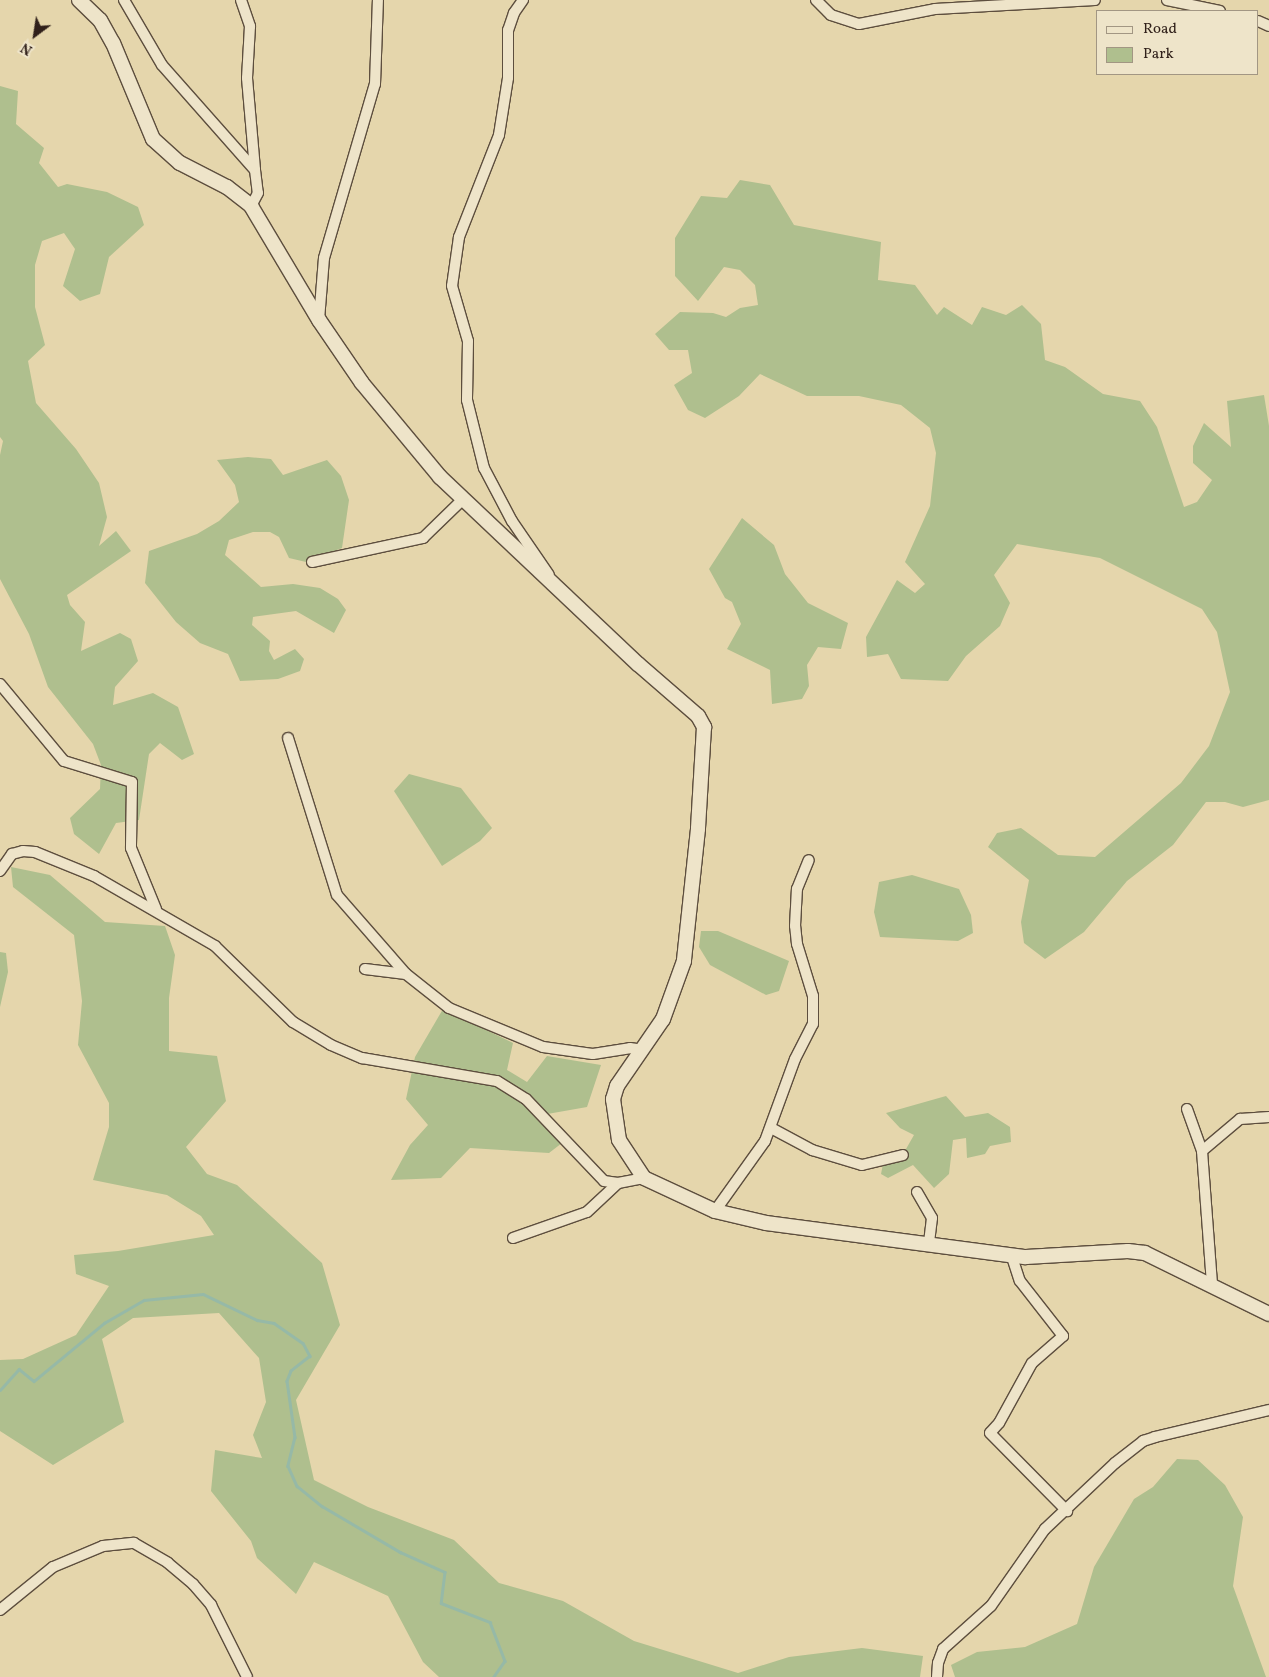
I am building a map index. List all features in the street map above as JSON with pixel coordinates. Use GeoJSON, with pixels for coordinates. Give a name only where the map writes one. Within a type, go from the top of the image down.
{"type":"FeatureCollection","features":[{"type":"Feature","properties":{"kind":"main road"},"geometry":{"type":"LineString","coordinates":[[79,0],[100,20],[113,43],[152,139],[180,163],[227,187],[251,206],[319,320],[390,418],[461,501],[554,583],[638,664],[698,716],[704,727],[698,829],[684,961],[672,1000],[644,1050],[617,1086],[613,1099],[619,1140],[644,1178],[715,1211],[773,1224],[1048,1257],[1128,1251],[1168,1262],[1269,1314]]}},
{"type":"Feature","properties":{"kind":"street"},"geometry":{"type":"LineString","coordinates":[[124,0],[162,64],[255,170]]}},
{"type":"Feature","properties":{"kind":"street"},"geometry":{"type":"LineString","coordinates":[[241,0],[250,26],[247,78],[258,193],[251,206]]}},
{"type":"Feature","properties":{"kind":"street"},"geometry":{"type":"LineString","coordinates":[[319,320],[324,258],[375,84],[378,0]]}},
{"type":"Feature","properties":{"kind":"street"},"geometry":{"type":"LineString","coordinates":[[523,0],[514,13],[508,30],[508,78],[499,134],[459,237],[452,286],[468,341],[466,400],[484,468],[512,521],[554,583]]}},
{"type":"Feature","properties":{"kind":"street"},"geometry":{"type":"LineString","coordinates":[[816,0],[831,15],[859,24],[935,9],[1095,0]]}},
{"type":"Feature","properties":{"kind":"street"},"geometry":{"type":"LineString","coordinates":[[1167,0],[1215,10]]}},
{"type":"Feature","properties":{"kind":"street"},"geometry":{"type":"LineString","coordinates":[[312,562],[423,538],[461,501]]}},
{"type":"Feature","properties":{"kind":"street"},"geometry":{"type":"LineString","coordinates":[[0,684],[64,761],[132,782],[131,848],[156,909]]}},
{"type":"Feature","properties":{"kind":"street"},"geometry":{"type":"LineString","coordinates":[[288,738],[337,895],[406,974],[449,1008],[543,1047],[593,1054],[630,1048],[644,1050]]}},
{"type":"Feature","properties":{"kind":"street"},"geometry":{"type":"LineString","coordinates":[[0,870],[12,854],[35,852],[94,876],[156,909],[215,946],[281,1011],[312,1035],[362,1058],[473,1076],[513,1088],[551,1124],[594,1174],[604,1180],[618,1183],[644,1178]]}},
{"type":"Feature","properties":{"kind":"street"},"geometry":{"type":"LineString","coordinates":[[715,1211],[759,1152],[771,1128],[795,1059],[813,1024],[813,996],[795,926],[797,889],[809,860]]}},
{"type":"Feature","properties":{"kind":"street"},"geometry":{"type":"LineString","coordinates":[[365,969],[406,974]]}},
{"type":"Feature","properties":{"kind":"street"},"geometry":{"type":"LineString","coordinates":[[1187,1109],[1202,1151],[1212,1285]]}},
{"type":"Feature","properties":{"kind":"street"},"geometry":{"type":"LineString","coordinates":[[1202,1151],[1240,1119],[1269,1116]]}},
{"type":"Feature","properties":{"kind":"street"},"geometry":{"type":"LineString","coordinates":[[771,1128],[812,1150],[862,1165],[903,1155]]}},
{"type":"Feature","properties":{"kind":"street"},"geometry":{"type":"LineString","coordinates":[[513,1238],[587,1212],[618,1183]]}},
{"type":"Feature","properties":{"kind":"street"},"geometry":{"type":"LineString","coordinates":[[917,1192],[932,1218],[928,1242]]}},
{"type":"Feature","properties":{"kind":"street"},"geometry":{"type":"LineString","coordinates":[[1011,1254],[1020,1281],[1064,1336],[1032,1363],[999,1423],[990,1434],[1066,1511]]}},
{"type":"Feature","properties":{"kind":"street"},"geometry":{"type":"LineString","coordinates":[[937,1677],[938,1663],[943,1649],[990,1606],[1032,1552],[1045,1529],[1115,1463],[1143,1441],[1269,1410]]}},
{"type":"Feature","properties":{"kind":"street"},"geometry":{"type":"LineString","coordinates":[[0,1610],[53,1567],[103,1546],[134,1543],[174,1568],[211,1605],[247,1677]]}},
{"type":"Feature","properties":{"kind":"green space"},"geometry":{"type":"Polygon","coordinates":[[[0,86],[18,91],[16,124],[44,148],[39,163],[58,187],[67,184],[107,192],[138,207],[144,225],[109,257],[100,294],[80,301],[63,286],[75,249],[64,233],[42,241],[35,265],[35,307],[45,345],[28,361],[36,403],[76,449],[99,483],[107,517],[99,546],[116,531],[131,551],[67,595],[70,605],[85,622],[81,651],[120,633],[131,639],[138,661],[115,687],[113,705],[153,693],[178,707],[194,754],[182,760],[160,743],[149,754],[139,820],[116,823],[99,854],[74,834],[70,818],[100,789],[101,765],[93,744],[48,687],[29,634],[0,579],[0,455],[3,441],[0,437],[0,86]]]}},
{"type":"Feature","properties":{"kind":"green space"},"geometry":{"type":"Polygon","coordinates":[[[740,180],[770,185],[794,225],[881,242],[878,280],[915,285],[937,315],[944,307],[972,325],[982,307],[1006,315],[1022,305],[1041,324],[1045,360],[1065,367],[1103,394],[1140,401],[1157,427],[1184,507],[1197,502],[1212,480],[1193,463],[1193,446],[1204,423],[1231,447],[1227,401],[1264,395],[1269,426],[1269,800],[1243,807],[1225,802],[1206,802],[1173,845],[1127,881],[1084,932],[1045,959],[1024,943],[1021,922],[1029,880],[988,847],[997,833],[1021,828],[1058,855],[1095,857],[1181,783],[1209,746],[1230,692],[1217,632],[1202,609],[1100,558],[1017,544],[994,575],[1010,603],[1000,626],[966,656],[948,681],[901,679],[888,654],[867,657],[866,637],[897,580],[915,593],[925,584],[905,562],[930,506],[936,453],[930,428],[901,405],[859,396],[807,396],[760,374],[739,396],[705,418],[688,410],[674,385],[692,373],[688,350],[669,350],[655,334],[680,312],[713,313],[726,317],[740,308],[758,305],[755,285],[740,270],[724,267],[698,301],[675,276],[675,238],[701,196],[727,198],[740,180]]]}},
{"type":"Feature","properties":{"kind":"green space"},"geometry":{"type":"Polygon","coordinates":[[[248,457],[271,459],[283,475],[327,460],[341,476],[349,500],[342,548],[306,562],[289,558],[279,537],[270,532],[253,532],[229,540],[225,555],[261,587],[293,584],[320,588],[338,599],[346,610],[334,633],[296,611],[253,617],[252,625],[270,641],[269,651],[274,660],[295,649],[304,659],[300,671],[278,679],[240,681],[228,654],[200,643],[176,622],[145,583],[149,551],[197,534],[219,521],[239,502],[235,485],[217,460],[248,457]]]}},
{"type":"Feature","properties":{"kind":"green space"},"geometry":{"type":"Polygon","coordinates":[[[742,518],[774,545],[785,574],[808,603],[848,623],[841,649],[818,647],[807,665],[809,686],[802,699],[772,704],[770,670],[727,649],[741,624],[732,602],[725,598],[709,569],[742,518]]]}},
{"type":"Feature","properties":{"kind":"green space"},"geometry":{"type":"Polygon","coordinates":[[[409,774],[461,788],[492,828],[480,841],[442,866],[394,791],[409,774]]]}},
{"type":"Feature","properties":{"kind":"green space"},"geometry":{"type":"Polygon","coordinates":[[[11,867],[50,875],[105,922],[165,926],[175,955],[169,998],[169,1051],[217,1056],[226,1101],[186,1147],[207,1174],[237,1185],[322,1263],[340,1325],[296,1400],[314,1480],[368,1507],[454,1540],[499,1583],[563,1601],[634,1641],[738,1673],[789,1657],[862,1648],[923,1656],[920,1677],[439,1677],[423,1662],[388,1596],[314,1562],[296,1594],[257,1558],[251,1541],[211,1491],[215,1450],[262,1458],[253,1435],[266,1402],[259,1358],[219,1313],[133,1318],[102,1339],[124,1422],[53,1465],[0,1431],[0,1360],[23,1359],[76,1335],[109,1286],[76,1274],[74,1255],[118,1251],[214,1235],[201,1216],[167,1195],[93,1180],[109,1127],[109,1103],[78,1045],[82,1001],[74,935],[13,887],[11,867]]]}},
{"type":"Feature","properties":{"kind":"green space"},"geometry":{"type":"Polygon","coordinates":[[[912,875],[959,889],[971,915],[973,933],[958,941],[880,937],[874,912],[879,882],[912,875]]]}},
{"type":"Feature","properties":{"kind":"green space"},"geometry":{"type":"Polygon","coordinates":[[[701,931],[718,931],[789,961],[779,991],[766,995],[710,965],[699,947],[701,931]]]}},
{"type":"Feature","properties":{"kind":"green space"},"geometry":{"type":"Polygon","coordinates":[[[0,952],[6,953],[8,972],[0,1007],[0,952]]]}},
{"type":"Feature","properties":{"kind":"green space"},"geometry":{"type":"Polygon","coordinates":[[[443,1009],[513,1043],[507,1070],[527,1082],[547,1056],[601,1065],[587,1107],[536,1116],[562,1143],[549,1153],[470,1148],[441,1178],[391,1180],[410,1145],[428,1125],[406,1099],[415,1057],[443,1009]]]}},
{"type":"Feature","properties":{"kind":"green space"},"geometry":{"type":"Polygon","coordinates":[[[946,1096],[965,1117],[988,1113],[1010,1127],[1011,1142],[990,1146],[985,1154],[967,1158],[966,1138],[953,1140],[949,1174],[934,1188],[913,1165],[888,1178],[881,1174],[885,1154],[906,1149],[914,1135],[900,1128],[886,1113],[946,1096]]]}},
{"type":"Feature","properties":{"kind":"green space"},"geometry":{"type":"Polygon","coordinates":[[[1177,1459],[1198,1460],[1225,1485],[1243,1517],[1233,1586],[1266,1677],[955,1677],[951,1665],[977,1652],[1025,1647],[1077,1624],[1094,1567],[1134,1499],[1153,1487],[1177,1459]]]}},
{"type":"Feature","properties":{"kind":"waterway"},"geometry":{"type":"LineString","coordinates":[[0,1390],[19,1369],[34,1381],[104,1323],[144,1300],[203,1294],[257,1320],[274,1323],[303,1343],[310,1356],[291,1371],[287,1381],[295,1437],[288,1466],[297,1486],[322,1506],[400,1552],[445,1572],[441,1603],[490,1622],[505,1661],[494,1677]]}}]}
